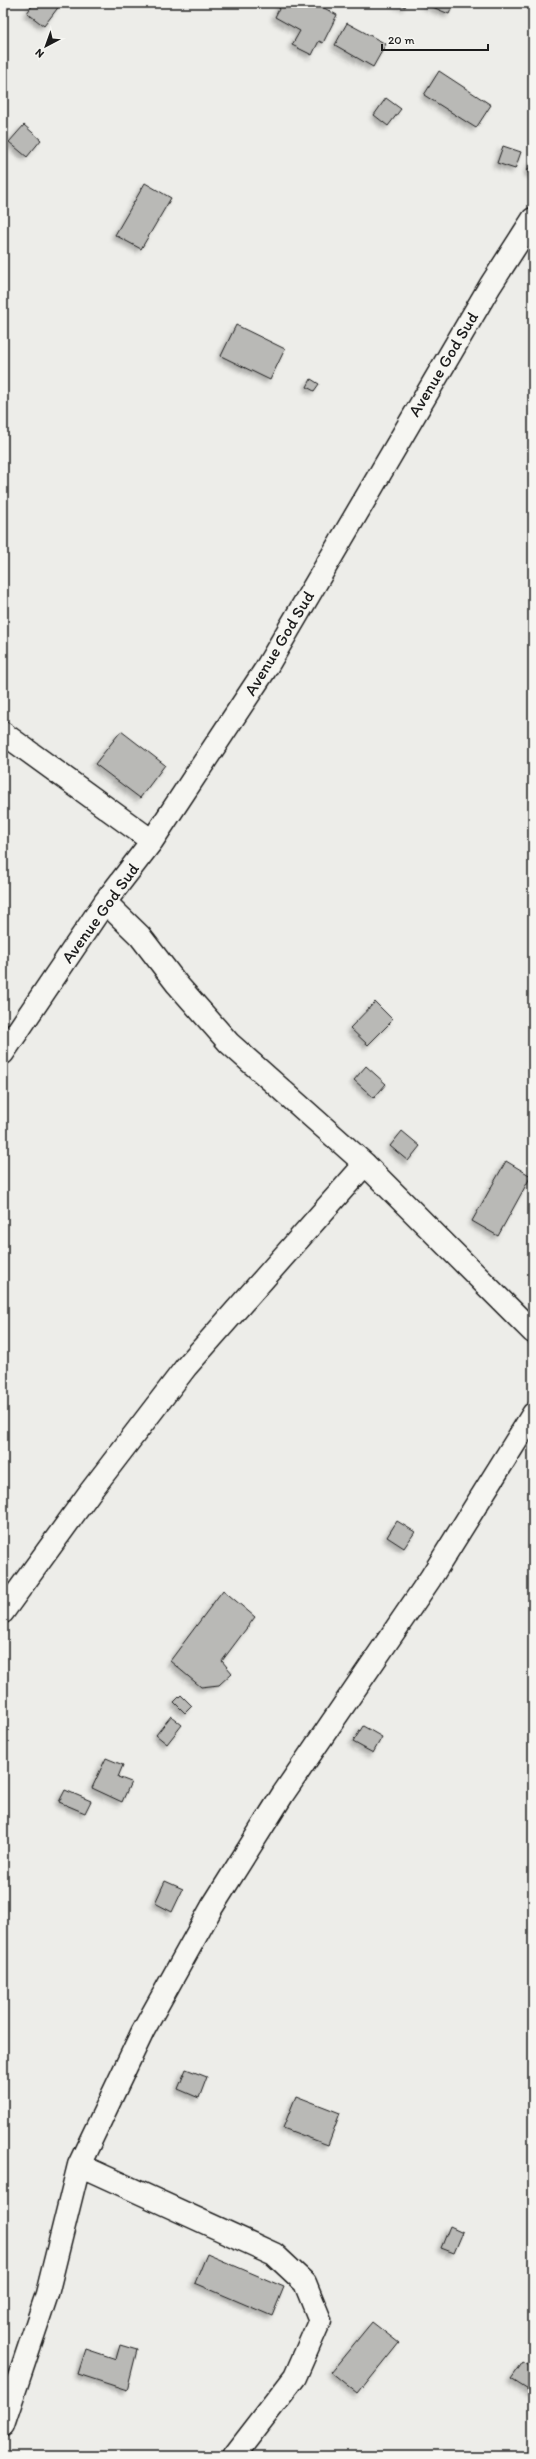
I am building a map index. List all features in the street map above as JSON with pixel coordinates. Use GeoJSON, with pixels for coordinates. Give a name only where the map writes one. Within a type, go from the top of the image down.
{"type":"FeatureCollection","features":[{"type":"Feature","properties":{"kind":"street","name":"Avenue God Sud"},"geometry":{"type":"LineString","coordinates":[[3,1053],[105,902],[152,841],[265,670],[486,292],[533,219]]}},
{"type":"Feature","properties":{"kind":"street"},"geometry":{"type":"LineString","coordinates":[[3,733],[152,841]]}},
{"type":"Feature","properties":{"kind":"street"},"geometry":{"type":"LineString","coordinates":[[105,902],[140,936],[176,984],[229,1043],[365,1164],[533,1332]]}},
{"type":"Feature","properties":{"kind":"street"},"geometry":{"type":"LineString","coordinates":[[3,1612],[90,1492],[186,1367],[365,1164]]}},
{"type":"Feature","properties":{"kind":"street"},"geometry":{"type":"LineString","coordinates":[[3,2425],[47,2294],[79,2165],[143,2031],[212,1907],[283,1794],[430,1579],[533,1414]]}},
{"type":"Feature","properties":{"kind":"street"},"geometry":{"type":"LineString","coordinates":[[79,2165],[274,2254],[305,2283],[320,2320],[295,2377],[234,2456]]}},
{"type":"Feature","properties":{"kind":"building"},"geometry":{"type":"Polygon","coordinates":[[[34,3],[58,3],[60,5],[44,26],[27,13],[34,3]]]}},
{"type":"Feature","properties":{"kind":"building"},"geometry":{"type":"Polygon","coordinates":[[[282,3],[315,3],[337,15],[323,43],[319,41],[312,55],[292,45],[300,31],[275,17],[282,3]]]}},
{"type":"Feature","properties":{"kind":"building"},"geometry":{"type":"Polygon","coordinates":[[[396,3],[407,3],[405,7],[396,3]]]}},
{"type":"Feature","properties":{"kind":"building"},"geometry":{"type":"Polygon","coordinates":[[[423,3],[454,3],[449,14],[423,3]]]}},
{"type":"Feature","properties":{"kind":"building"},"geometry":{"type":"Polygon","coordinates":[[[347,23],[386,44],[373,67],[335,45],[347,23]]]}},
{"type":"Feature","properties":{"kind":"building"},"geometry":{"type":"Polygon","coordinates":[[[439,71],[491,105],[476,128],[424,95],[439,71]]]}},
{"type":"Feature","properties":{"kind":"building"},"geometry":{"type":"Polygon","coordinates":[[[386,98],[401,109],[388,126],[374,115],[386,98]]]}},
{"type":"Feature","properties":{"kind":"building"},"geometry":{"type":"Polygon","coordinates":[[[24,125],[41,140],[27,157],[9,142],[24,125]]]}},
{"type":"Feature","properties":{"kind":"building"},"geometry":{"type":"Polygon","coordinates":[[[503,146],[521,152],[515,169],[497,163],[503,146]]]}},
{"type":"Feature","properties":{"kind":"building"},"geometry":{"type":"Polygon","coordinates":[[[533,160],[533,174],[527,172],[533,160]]]}},
{"type":"Feature","properties":{"kind":"building"},"geometry":{"type":"Polygon","coordinates":[[[145,183],[171,198],[141,249],[115,235],[145,183]]]}},
{"type":"Feature","properties":{"kind":"building"},"geometry":{"type":"Polygon","coordinates":[[[236,325],[285,349],[270,380],[221,356],[236,325]]]}},
{"type":"Feature","properties":{"kind":"building"},"geometry":{"type":"Polygon","coordinates":[[[311,379],[319,384],[314,391],[307,387],[311,379]]]}},
{"type":"Feature","properties":{"kind":"building"},"geometry":{"type":"Polygon","coordinates":[[[121,731],[165,765],[140,798],[95,764],[121,731]]]}},
{"type":"Feature","properties":{"kind":"building"},"geometry":{"type":"Polygon","coordinates":[[[375,1002],[393,1020],[368,1045],[350,1028],[375,1002]]]}},
{"type":"Feature","properties":{"kind":"building"},"geometry":{"type":"Polygon","coordinates":[[[366,1066],[386,1084],[374,1098],[354,1080],[366,1066]]]}},
{"type":"Feature","properties":{"kind":"building"},"geometry":{"type":"Polygon","coordinates":[[[402,1131],[420,1146],[408,1161],[390,1146],[402,1131]]]}},
{"type":"Feature","properties":{"kind":"building"},"geometry":{"type":"Polygon","coordinates":[[[506,1161],[531,1176],[498,1236],[472,1221],[506,1161]]]}},
{"type":"Feature","properties":{"kind":"building"},"geometry":{"type":"Polygon","coordinates":[[[397,1521],[415,1532],[404,1548],[387,1537],[397,1521]]]}},
{"type":"Feature","properties":{"kind":"building"},"geometry":{"type":"Polygon","coordinates":[[[223,1590],[255,1617],[222,1661],[232,1673],[219,1685],[201,1687],[170,1661],[223,1590]]]}},
{"type":"Feature","properties":{"kind":"building"},"geometry":{"type":"Polygon","coordinates":[[[181,1695],[192,1706],[185,1713],[174,1702],[181,1695]]]}},
{"type":"Feature","properties":{"kind":"building"},"geometry":{"type":"Polygon","coordinates":[[[171,1716],[182,1725],[167,1744],[156,1735],[171,1716]]]}},
{"type":"Feature","properties":{"kind":"building"},"geometry":{"type":"Polygon","coordinates":[[[363,1726],[382,1737],[373,1753],[353,1742],[363,1726]]]}},
{"type":"Feature","properties":{"kind":"building"},"geometry":{"type":"Polygon","coordinates":[[[106,1758],[123,1765],[118,1777],[131,1782],[122,1802],[92,1788],[106,1758]]]}},
{"type":"Feature","properties":{"kind":"building"},"geometry":{"type":"Polygon","coordinates":[[[65,1790],[91,1801],[85,1813],[59,1802],[65,1790]]]}},
{"type":"Feature","properties":{"kind":"building"},"geometry":{"type":"Polygon","coordinates":[[[165,1881],[183,1889],[172,1912],[155,1903],[165,1881]]]}},
{"type":"Feature","properties":{"kind":"building"},"geometry":{"type":"Polygon","coordinates":[[[186,2069],[207,2077],[199,2098],[178,2089],[186,2069]]]}},
{"type":"Feature","properties":{"kind":"building"},"geometry":{"type":"Polygon","coordinates":[[[296,2096],[340,2113],[328,2145],[283,2128],[296,2096]]]}},
{"type":"Feature","properties":{"kind":"building"},"geometry":{"type":"Polygon","coordinates":[[[450,2226],[463,2232],[454,2253],[441,2248],[450,2226]]]}},
{"type":"Feature","properties":{"kind":"building"},"geometry":{"type":"Polygon","coordinates":[[[207,2254],[284,2287],[272,2316],[195,2283],[207,2254]]]}},
{"type":"Feature","properties":{"kind":"building"},"geometry":{"type":"Polygon","coordinates":[[[372,2322],[399,2343],[358,2394],[331,2372],[372,2322]]]}},
{"type":"Feature","properties":{"kind":"building"},"geometry":{"type":"Polygon","coordinates":[[[120,2345],[137,2350],[127,2390],[78,2374],[86,2349],[116,2359],[120,2345]]]}},
{"type":"Feature","properties":{"kind":"building"},"geometry":{"type":"Polygon","coordinates":[[[523,2362],[533,2368],[533,2393],[511,2379],[523,2362]]]}}]}
